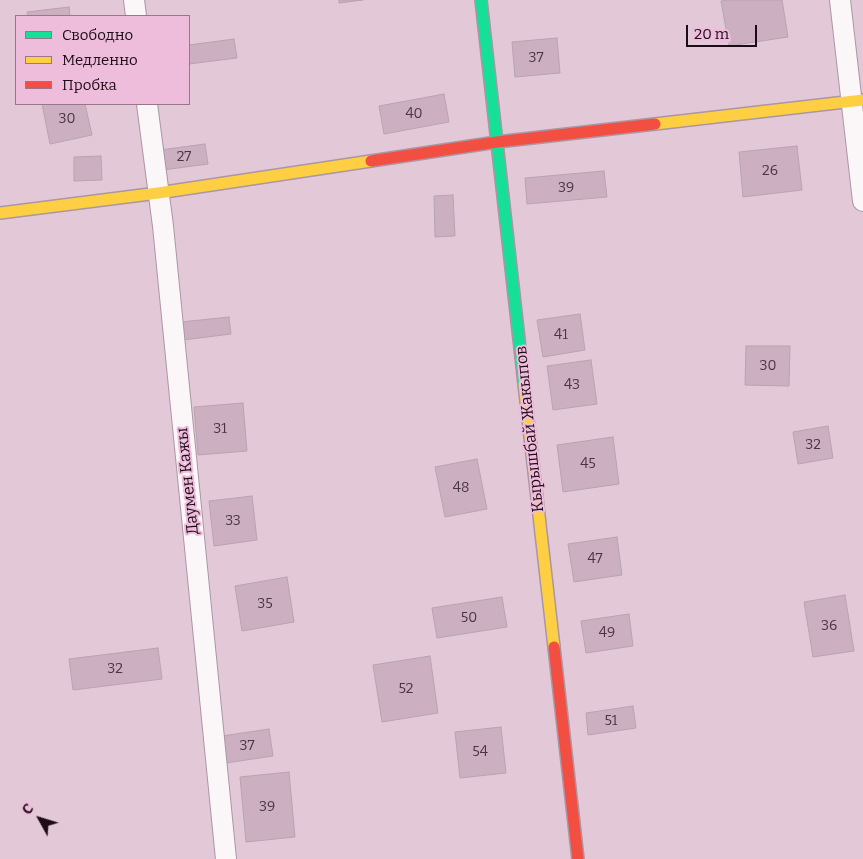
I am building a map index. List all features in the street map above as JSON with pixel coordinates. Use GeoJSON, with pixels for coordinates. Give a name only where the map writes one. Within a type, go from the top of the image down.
{"type":"FeatureCollection","features":[{"type":"Feature","properties":{"kind":"street"},"geometry":{"type":"LineString","coordinates":[[134,0],[136,15]]}},
{"type":"Feature","properties":{"kind":"street","name":"Кырышбай Жакыпов"},"geometry":{"type":"LineString","coordinates":[[481,0],[578,859]]}},
{"type":"Feature","properties":{"kind":"street"},"geometry":{"type":"LineString","coordinates":[[840,0],[857,100],[863,202]]}},
{"type":"Feature","properties":{"kind":"street"},"geometry":{"type":"LineString","coordinates":[[0,213],[158,193],[497,142],[857,100]]}},
{"type":"Feature","properties":{"kind":"street","name":"Даумен Кажы"},"geometry":{"type":"LineString","coordinates":[[147,105],[158,193],[226,859]]}},
{"type":"Feature","properties":{"kind":"building"},"geometry":{"type":"Polygon","coordinates":[[[339,0],[363,0],[339,3],[339,0]]]}},
{"type":"Feature","properties":{"kind":"building"},"geometry":{"type":"Polygon","coordinates":[[[782,0],[788,37],[729,46],[721,1],[782,0]]]}},
{"type":"Feature","properties":{"kind":"building"},"geometry":{"type":"Polygon","coordinates":[[[69,7],[70,15],[28,15],[27,12],[69,7]]]}},
{"type":"Feature","properties":{"kind":"building"},"geometry":{"type":"Polygon","coordinates":[[[557,38],[560,73],[515,77],[512,42],[557,38]]]}},
{"type":"Feature","properties":{"kind":"building"},"geometry":{"type":"Polygon","coordinates":[[[234,39],[237,58],[190,64],[190,45],[234,39]]]}},
{"type":"Feature","properties":{"kind":"building"},"geometry":{"type":"Polygon","coordinates":[[[444,94],[449,122],[384,134],[379,106],[444,94]]]}},
{"type":"Feature","properties":{"kind":"building"},"geometry":{"type":"Polygon","coordinates":[[[42,105],[85,105],[92,135],[50,144],[42,105]]]}},
{"type":"Feature","properties":{"kind":"building"},"geometry":{"type":"Polygon","coordinates":[[[205,144],[208,164],[163,170],[160,150],[205,144]]]}},
{"type":"Feature","properties":{"kind":"building"},"geometry":{"type":"Polygon","coordinates":[[[797,146],[802,190],[743,197],[739,152],[797,146]]]}},
{"type":"Feature","properties":{"kind":"building"},"geometry":{"type":"Polygon","coordinates":[[[101,156],[102,180],[74,181],[74,157],[101,156]]]}},
{"type":"Feature","properties":{"kind":"building"},"geometry":{"type":"Polygon","coordinates":[[[604,171],[607,197],[527,204],[525,178],[604,171]]]}},
{"type":"Feature","properties":{"kind":"building"},"geometry":{"type":"Polygon","coordinates":[[[453,195],[455,236],[435,237],[434,196],[453,195]]]}},
{"type":"Feature","properties":{"kind":"building"},"geometry":{"type":"Polygon","coordinates":[[[580,314],[585,350],[543,357],[537,320],[580,314]]]}},
{"type":"Feature","properties":{"kind":"building"},"geometry":{"type":"Polygon","coordinates":[[[229,317],[231,334],[183,340],[181,322],[229,317]]]}},
{"type":"Feature","properties":{"kind":"building"},"geometry":{"type":"Polygon","coordinates":[[[746,346],[790,346],[789,386],[745,385],[746,346]]]}},
{"type":"Feature","properties":{"kind":"building"},"geometry":{"type":"Polygon","coordinates":[[[591,360],[597,404],[553,410],[547,366],[591,360]]]}},
{"type":"Feature","properties":{"kind":"building"},"geometry":{"type":"Polygon","coordinates":[[[243,403],[247,451],[198,455],[194,407],[243,403]]]}},
{"type":"Feature","properties":{"kind":"building"},"geometry":{"type":"Polygon","coordinates":[[[828,426],[833,458],[798,464],[793,432],[828,426]]]}},
{"type":"Feature","properties":{"kind":"building"},"geometry":{"type":"Polygon","coordinates":[[[613,437],[619,484],[563,492],[557,445],[613,437]]]}},
{"type":"Feature","properties":{"kind":"building"},"geometry":{"type":"Polygon","coordinates":[[[477,459],[487,509],[445,517],[435,467],[477,459]]]}},
{"type":"Feature","properties":{"kind":"building"},"geometry":{"type":"Polygon","coordinates":[[[252,496],[257,540],[214,546],[209,501],[252,496]]]}},
{"type":"Feature","properties":{"kind":"building"},"geometry":{"type":"Polygon","coordinates":[[[617,537],[622,575],[574,582],[568,544],[617,537]]]}},
{"type":"Feature","properties":{"kind":"building"},"geometry":{"type":"Polygon","coordinates":[[[287,577],[294,622],[242,631],[235,586],[287,577]]]}},
{"type":"Feature","properties":{"kind":"building"},"geometry":{"type":"Polygon","coordinates":[[[845,595],[854,651],[813,657],[804,602],[845,595]]]}},
{"type":"Feature","properties":{"kind":"building"},"geometry":{"type":"Polygon","coordinates":[[[502,597],[507,627],[437,638],[432,608],[502,597]]]}},
{"type":"Feature","properties":{"kind":"building"},"geometry":{"type":"Polygon","coordinates":[[[629,614],[633,646],[586,653],[581,621],[629,614]]]}},
{"type":"Feature","properties":{"kind":"building"},"geometry":{"type":"Polygon","coordinates":[[[158,648],[162,679],[73,690],[69,659],[158,648]]]}},
{"type":"Feature","properties":{"kind":"building"},"geometry":{"type":"Polygon","coordinates":[[[430,656],[438,713],[382,722],[373,665],[430,656]]]}},
{"type":"Feature","properties":{"kind":"building"},"geometry":{"type":"Polygon","coordinates":[[[633,706],[636,728],[588,735],[586,713],[633,706]]]}},
{"type":"Feature","properties":{"kind":"building"},"geometry":{"type":"Polygon","coordinates":[[[501,727],[506,773],[460,778],[455,732],[501,727]]]}},
{"type":"Feature","properties":{"kind":"building"},"geometry":{"type":"Polygon","coordinates":[[[269,729],[273,756],[226,763],[222,736],[269,729]]]}},
{"type":"Feature","properties":{"kind":"building"},"geometry":{"type":"Polygon","coordinates":[[[289,772],[295,837],[246,842],[240,777],[289,772]]]}},
{"type":"Feature","properties":{"kind":"traffic: fast"},"geometry":{"type":"LineString","coordinates":[[481,0],[524,384]]}},
{"type":"Feature","properties":{"kind":"traffic: slow"},"geometry":{"type":"LineString","coordinates":[[655,124],[863,100]]}},
{"type":"Feature","properties":{"kind":"traffic: slow"},"geometry":{"type":"LineString","coordinates":[[0,213],[158,193],[371,161]]}},
{"type":"Feature","properties":{"kind":"traffic: slow"},"geometry":{"type":"LineString","coordinates":[[524,384],[554,647]]}},
{"type":"Feature","properties":{"kind":"traffic: jam"},"geometry":{"type":"LineString","coordinates":[[371,161],[497,142],[655,124]]}},
{"type":"Feature","properties":{"kind":"traffic: jam"},"geometry":{"type":"LineString","coordinates":[[554,647],[578,859]]}}]}
